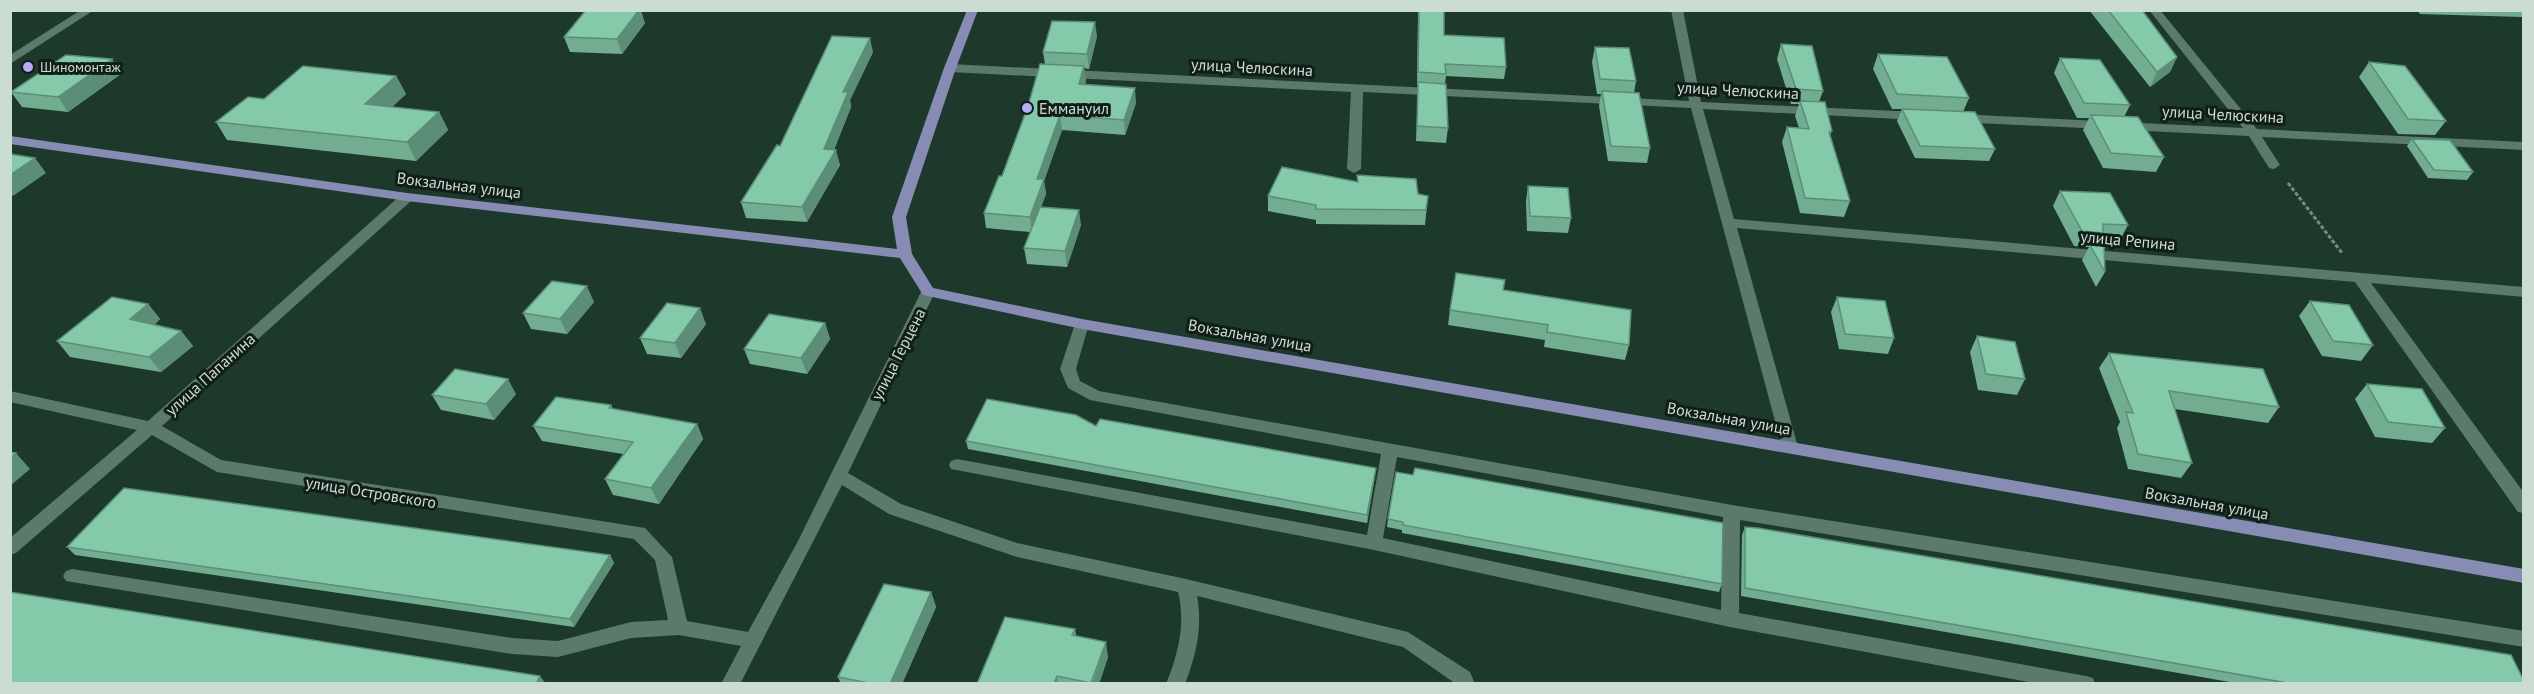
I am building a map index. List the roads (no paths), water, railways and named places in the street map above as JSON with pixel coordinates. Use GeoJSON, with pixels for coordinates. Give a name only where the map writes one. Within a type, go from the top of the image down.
{"type":"FeatureCollection","features":[{"type":"Feature","properties":{"kind":"main road","name":"улица Герцена"},"geometry":{"type":"LineString","coordinates":[[928,292],[905,254],[899,217],[950,68],[973,10]]}},
{"type":"Feature","properties":{"kind":"main road","name":"Вокзальная улица"},"geometry":{"type":"LineString","coordinates":[[10,140],[407,197],[905,254]]}},
{"type":"Feature","properties":{"kind":"main road","name":"Вокзальная улица"},"geometry":{"type":"LineString","coordinates":[[928,292],[1082,324],[2523,576]]}},
{"type":"Feature","properties":{"kind":"street"},"geometry":{"type":"LineString","coordinates":[[13,57],[89,10]]}},
{"type":"Feature","properties":{"kind":"street"},"geometry":{"type":"LineString","coordinates":[[1677,10],[1696,105],[1790,447]]}},
{"type":"Feature","properties":{"kind":"street"},"geometry":{"type":"LineString","coordinates":[[2154,10],[2253,132],[2274,165]]}},
{"type":"Feature","properties":{"kind":"street","name":"улица Челюскина"},"geometry":{"type":"LineString","coordinates":[[950,68],[2523,146]]}},
{"type":"Feature","properties":{"kind":"street"},"geometry":{"type":"LineString","coordinates":[[1354,169],[1357,89]]}},
{"type":"Feature","properties":{"kind":"street","name":"улица Папанина"},"geometry":{"type":"LineString","coordinates":[[10,548],[151,427],[407,197]]}},
{"type":"Feature","properties":{"kind":"street","name":"улица Репина"},"geometry":{"type":"LineString","coordinates":[[1730,224],[2523,292]]}},
{"type":"Feature","properties":{"kind":"street"},"geometry":{"type":"LineString","coordinates":[[2360,278],[2523,507]]}},
{"type":"Feature","properties":{"kind":"street","name":"улица Герцена"},"geometry":{"type":"LineString","coordinates":[[730,684],[804,544],[928,292]]}},
{"type":"Feature","properties":{"kind":"street"},"geometry":{"type":"LineString","coordinates":[[1082,324],[1068,369],[1073,384],[1095,396],[1732,513],[2523,639]]}},
{"type":"Feature","properties":{"kind":"street","name":"улица Островского"},"geometry":{"type":"LineString","coordinates":[[10,396],[151,427],[217,466],[639,533],[663,557],[678,627]]}},
{"type":"Feature","properties":{"kind":"street"},"geometry":{"type":"LineString","coordinates":[[1374,543],[1390,450]]}},
{"type":"Feature","properties":{"kind":"street"},"geometry":{"type":"LineString","coordinates":[[957,465],[1374,543],[1730,619],[2086,684]]}},
{"type":"Feature","properties":{"kind":"street"},"geometry":{"type":"LineString","coordinates":[[837,474],[895,509],[1017,550],[1186,586],[1408,640],[1463,678],[1466,684]]}},
{"type":"Feature","properties":{"kind":"street"},"geometry":{"type":"LineString","coordinates":[[1730,619],[1732,513]]}},
{"type":"Feature","properties":{"kind":"street"},"geometry":{"type":"LineString","coordinates":[[72,576],[512,646],[558,649],[631,630],[678,627],[753,641]]}},
{"type":"Feature","properties":{"kind":"street"},"geometry":{"type":"LineString","coordinates":[[1175,684],[1187,655],[1193,608],[1186,586]]}},
{"type":"Feature","properties":{"kind":"place","name":"Шиномонтаж"},"geometry":{"type":"Point","coordinates":[28,67]}},
{"type":"Feature","properties":{"kind":"place","name":"Еммануил"},"geometry":{"type":"Point","coordinates":[1027,108]}}]}
